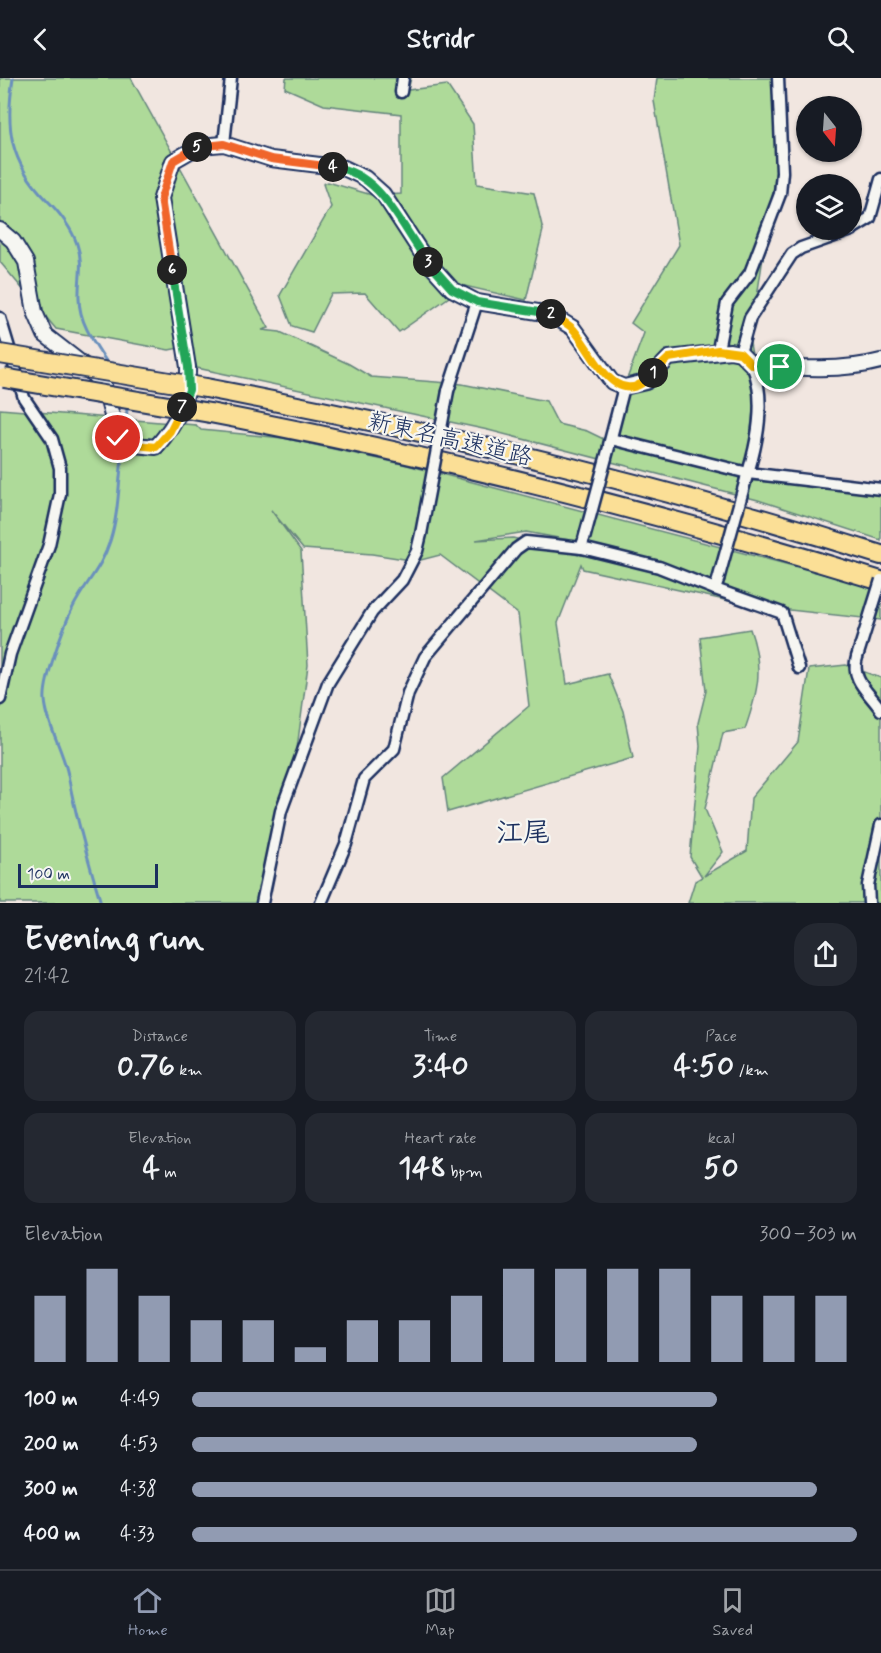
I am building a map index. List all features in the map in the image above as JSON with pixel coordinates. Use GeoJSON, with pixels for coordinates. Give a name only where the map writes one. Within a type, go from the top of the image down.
{"type":"FeatureCollection","features":[{"type":"Feature","properties":{"kind":"highway","name":"新東名高速道路"},"geometry":{"type":"LineString","coordinates":[[0,354],[206,388],[409,429],[591,471],[881,555]]}},
{"type":"Feature","properties":{"kind":"highway","name":"新東名高速道路"},"geometry":{"type":"LineString","coordinates":[[2,378],[210,413],[364,444],[579,495],[881,580]]}},
{"type":"Feature","properties":{"kind":"street"},"geometry":{"type":"LineString","coordinates":[[224,144],[231,78]]}},
{"type":"Feature","properties":{"kind":"street"},"geometry":{"type":"LineString","coordinates":[[401,92],[403,78]]}},
{"type":"Feature","properties":{"kind":"street"},"geometry":{"type":"LineString","coordinates":[[718,350],[727,303],[750,273],[780,194],[782,172],[778,78]]}},
{"type":"Feature","properties":{"kind":"street"},"geometry":{"type":"LineString","coordinates":[[0,230],[13,241],[27,262],[35,312],[45,335],[85,366],[104,386],[118,438],[135,445],[156,447],[170,431],[189,390],[188,367],[161,198],[173,161],[199,146],[224,144],[271,159],[344,168],[365,178],[383,195],[426,260],[452,289],[477,302],[550,314],[573,328],[612,382],[624,387],[646,382],[669,358],[718,350],[740,353],[752,365],[757,376],[759,416],[747,476],[717,584]]}},
{"type":"Feature","properties":{"kind":"street"},"geometry":{"type":"LineString","coordinates":[[862,223],[870,218],[881,180]]}},
{"type":"Feature","properties":{"kind":"street"},"geometry":{"type":"LineString","coordinates":[[740,353],[750,318],[792,254],[826,240]]}},
{"type":"Feature","properties":{"kind":"street"},"geometry":{"type":"LineString","coordinates":[[262,903],[281,811],[328,683],[372,612],[402,580],[417,551],[448,391],[477,302]]}},
{"type":"Feature","properties":{"kind":"street"},"geometry":{"type":"LineString","coordinates":[[0,318],[24,398],[52,439],[60,468],[60,494],[49,545],[10,654],[0,699]]}},
{"type":"Feature","properties":{"kind":"street"},"geometry":{"type":"LineString","coordinates":[[752,365],[863,366],[881,361]]}},
{"type":"Feature","properties":{"kind":"street"},"geometry":{"type":"LineString","coordinates":[[583,544],[624,387]]}},
{"type":"Feature","properties":{"kind":"street"},"geometry":{"type":"LineString","coordinates":[[610,443],[747,476],[881,489]]}},
{"type":"Feature","properties":{"kind":"street"},"geometry":{"type":"LineString","coordinates":[[321,903],[346,844],[364,779],[394,749],[408,693],[434,644],[516,549],[526,542],[583,544],[717,584],[782,613],[799,668]]}},
{"type":"Feature","properties":{"kind":"street"},"geometry":{"type":"LineString","coordinates":[[881,580],[854,667],[857,680],[881,710]]}},
{"type":"Feature","properties":{"kind":"street"},"geometry":{"type":"LineString","coordinates":[[869,903],[868,885],[881,825]]}},
{"type":"Feature","properties":{"kind":"green space"},"geometry":{"type":"Polygon","coordinates":[[[0,78],[131,78],[269,328],[262,330],[280,332],[349,364],[371,377],[462,384],[546,401],[558,424],[587,431],[622,448],[755,481],[804,484],[881,496],[881,540],[758,500],[488,430],[197,368],[189,346],[169,350],[56,329],[0,262],[0,78]]]}},
{"type":"Feature","properties":{"kind":"green space"},"geometry":{"type":"Polygon","coordinates":[[[286,78],[411,78],[408,90],[447,85],[473,124],[477,184],[534,193],[543,230],[526,300],[465,286],[399,332],[365,293],[331,294],[312,332],[292,326],[280,295],[331,207],[323,184],[328,182],[375,196],[401,194],[401,114],[324,105],[285,88],[286,78]]]}},
{"type":"Feature","properties":{"kind":"green space"},"geometry":{"type":"Polygon","coordinates":[[[657,78],[778,78],[776,172],[750,343],[756,380],[747,469],[611,439],[624,387],[644,333],[631,323],[679,245],[654,101],[657,78]]]}},
{"type":"Feature","properties":{"kind":"green space"},"geometry":{"type":"Polygon","coordinates":[[[0,409],[196,425],[201,430],[283,438],[407,465],[866,585],[881,591],[881,620],[752,606],[583,569],[581,564],[558,623],[567,684],[608,674],[623,711],[633,758],[448,812],[443,778],[529,706],[518,614],[440,555],[417,561],[372,554],[303,549],[271,510],[301,551],[308,665],[294,771],[259,903],[0,903],[0,409]],[[526,532],[476,540],[513,538],[578,555],[574,541],[526,532]]]}},
{"type":"Feature","properties":{"kind":"green space"},"geometry":{"type":"Polygon","coordinates":[[[750,629],[757,656],[756,691],[745,729],[723,733],[705,809],[723,852],[704,876],[747,851],[751,798],[798,742],[809,669],[846,665],[881,678],[881,903],[688,903],[695,881],[702,877],[690,857],[700,746],[698,723],[706,691],[700,637],[750,629]]]}},
{"type":"Feature","properties":{"kind":"waterway"},"geometry":{"type":"LineString","coordinates":[[13,78],[10,113],[13,143],[25,172],[60,214],[74,238],[80,258],[79,298],[82,316],[89,333],[108,364]]}},
{"type":"Feature","properties":{"kind":"waterway"},"geometry":{"type":"LineString","coordinates":[[126,436],[127,404]]}},
{"type":"Feature","properties":{"kind":"waterway"},"geometry":{"type":"LineString","coordinates":[[101,903],[66,766],[46,709],[45,691],[51,665],[67,621],[103,558],[110,541],[116,517],[124,446]]}},
{"type":"Feature","properties":{"kind":"district","name":"江尾"},"geometry":{"type":"Point","coordinates":[523,833]}},
{"type":"Feature","properties":{"kind":"route"},"geometry":{"type":"LineString","coordinates":[[118,438],[135,445],[156,447],[170,431],[189,390],[188,367],[161,198],[173,161],[199,146],[224,144],[271,159],[344,168],[365,178],[383,195],[426,260],[452,289],[477,302],[550,314],[573,328],[612,382],[624,387],[646,382],[669,358],[718,350],[740,353],[752,365],[780,367]]}}]}
